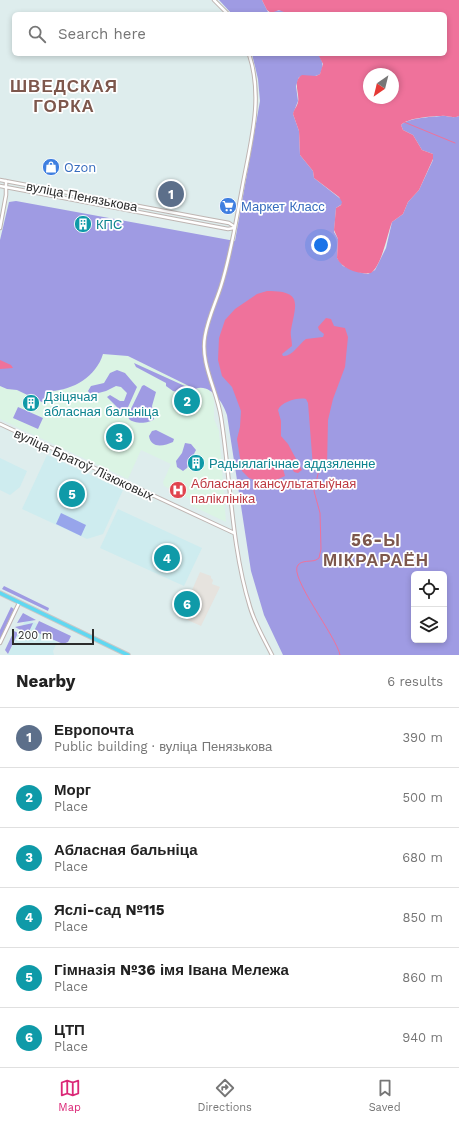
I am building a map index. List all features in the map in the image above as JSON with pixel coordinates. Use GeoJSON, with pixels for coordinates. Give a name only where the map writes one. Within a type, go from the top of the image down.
{"type":"FeatureCollection","features":[{"type":"Feature","properties":{"kind":"main road"},"geometry":{"type":"LineString","coordinates":[[0,593],[128,655]]}},
{"type":"Feature","properties":{"kind":"street"},"geometry":{"type":"LineString","coordinates":[[214,0],[226,12]]}},
{"type":"Feature","properties":{"kind":"street"},"geometry":{"type":"LineString","coordinates":[[249,56],[255,79],[256,106],[235,227],[221,286],[207,326],[204,351],[206,367],[221,416],[234,533],[250,607],[272,655]]}},
{"type":"Feature","properties":{"kind":"street","name":"вуліца Пенязькова"},"geometry":{"type":"LineString","coordinates":[[0,180],[215,220],[235,227]]}},
{"type":"Feature","properties":{"kind":"street"},"geometry":{"type":"LineString","coordinates":[[0,228],[6,181]]}},
{"type":"Feature","properties":{"kind":"street","name":"вуліца Пенязькова"},"geometry":{"type":"LineString","coordinates":[[0,186],[228,230],[235,227]]}},
{"type":"Feature","properties":{"kind":"street","name":"вуліца Братоў Лізюковых"},"geometry":{"type":"LineString","coordinates":[[0,424],[234,533]]}},
{"type":"Feature","properties":{"kind":"street"},"geometry":{"type":"LineString","coordinates":[[0,643],[19,603]]}},
{"type":"Feature","properties":{"kind":"shaded area"},"geometry":{"type":"Polygon","coordinates":[[[219,0],[262,0],[268,12],[230,12],[219,0]]]}},
{"type":"Feature","properties":{"kind":"shaded area"},"geometry":{"type":"Polygon","coordinates":[[[262,0],[459,0],[459,116],[420,118],[408,121],[401,125],[403,130],[413,135],[422,150],[433,154],[433,159],[419,190],[408,202],[403,214],[392,222],[381,257],[375,269],[371,273],[361,273],[351,270],[339,262],[337,258],[338,239],[334,230],[336,208],[341,205],[342,202],[339,197],[314,178],[313,171],[300,155],[299,131],[293,114],[298,102],[297,81],[302,75],[316,76],[320,74],[323,64],[319,56],[447,56],[447,12],[284,12],[279,10],[274,12],[267,10],[262,0]]]}},
{"type":"Feature","properties":{"kind":"shaded area"},"geometry":{"type":"Polygon","coordinates":[[[282,10],[286,12],[268,12],[282,10]]]}},
{"type":"Feature","properties":{"kind":"shaded area"},"geometry":{"type":"Polygon","coordinates":[[[252,56],[319,56],[321,59],[322,68],[320,74],[315,76],[299,77],[296,86],[298,101],[293,114],[299,131],[300,155],[313,171],[314,178],[342,200],[342,204],[336,208],[334,232],[338,239],[337,258],[343,266],[362,273],[368,274],[375,270],[386,248],[392,222],[403,214],[408,202],[419,190],[433,160],[433,154],[422,150],[413,135],[403,130],[401,125],[420,118],[459,116],[459,655],[283,655],[264,615],[251,571],[227,415],[219,399],[211,391],[201,388],[195,389],[128,356],[103,354],[100,362],[89,376],[75,385],[51,391],[47,403],[17,390],[7,389],[0,386],[0,240],[9,202],[16,201],[235,241],[260,101],[258,79],[252,56]]]}},
{"type":"Feature","properties":{"kind":"shaded area"},"geometry":{"type":"Polygon","coordinates":[[[267,291],[287,293],[292,296],[294,300],[295,306],[291,332],[292,346],[282,354],[283,356],[286,356],[292,352],[306,339],[323,337],[324,334],[318,327],[326,318],[331,319],[334,326],[345,328],[348,337],[345,367],[333,399],[328,420],[327,466],[317,470],[313,467],[308,403],[306,399],[294,399],[286,402],[278,410],[281,421],[281,436],[288,444],[302,470],[298,473],[294,472],[289,463],[285,461],[282,465],[285,476],[274,481],[257,481],[249,478],[242,471],[237,439],[240,427],[241,411],[232,387],[222,376],[218,360],[219,338],[225,320],[235,309],[257,294],[267,291]]]}},
{"type":"Feature","properties":{"kind":"shaded area"},"geometry":{"type":"Polygon","coordinates":[[[103,354],[127,356],[195,389],[201,387],[209,389],[214,401],[214,419],[219,431],[226,522],[190,505],[192,500],[164,486],[163,482],[171,464],[141,450],[128,479],[0,419],[0,380],[103,354]]]}},
{"type":"Feature","properties":{"kind":"shaded area"},"geometry":{"type":"Polygon","coordinates":[[[0,360],[11,365],[13,368],[0,369],[0,360]]]}},
{"type":"Feature","properties":{"kind":"shaded area"},"geometry":{"type":"Polygon","coordinates":[[[134,363],[187,387],[189,392],[186,394],[173,391],[166,386],[166,383],[136,367],[134,363]]]}},
{"type":"Feature","properties":{"kind":"shaded area"},"geometry":{"type":"Polygon","coordinates":[[[117,370],[125,373],[137,387],[125,414],[121,417],[117,415],[117,407],[107,397],[110,395],[120,401],[124,401],[127,393],[121,387],[116,386],[106,391],[91,395],[88,391],[91,386],[104,383],[110,373],[117,370]]]}},
{"type":"Feature","properties":{"kind":"shaded area"},"geometry":{"type":"Polygon","coordinates":[[[144,385],[156,392],[152,406],[154,419],[145,423],[138,423],[131,421],[128,415],[142,386],[144,385]]]}},
{"type":"Feature","properties":{"kind":"shaded area"},"geometry":{"type":"Polygon","coordinates":[[[18,407],[43,418],[38,429],[13,418],[18,407]]]}},
{"type":"Feature","properties":{"kind":"shaded area"},"geometry":{"type":"Polygon","coordinates":[[[156,430],[174,439],[173,442],[166,445],[155,445],[152,443],[149,436],[152,431],[156,430]]]}},
{"type":"Feature","properties":{"kind":"shaded area"},"geometry":{"type":"Polygon","coordinates":[[[185,443],[191,444],[196,450],[187,468],[183,471],[177,467],[176,461],[182,453],[185,443]]]}},
{"type":"Feature","properties":{"kind":"shaded area"},"geometry":{"type":"Polygon","coordinates":[[[47,455],[123,490],[103,534],[87,539],[22,509],[47,455]]]}},
{"type":"Feature","properties":{"kind":"shaded area"},"geometry":{"type":"Polygon","coordinates":[[[0,458],[27,471],[20,487],[10,495],[0,490],[0,458]]]}},
{"type":"Feature","properties":{"kind":"shaded area"},"geometry":{"type":"Polygon","coordinates":[[[118,509],[202,548],[184,586],[100,548],[118,509]]]}},
{"type":"Feature","properties":{"kind":"shaded area"},"geometry":{"type":"Polygon","coordinates":[[[61,513],[86,525],[81,536],[56,524],[61,513]]]}},
{"type":"Feature","properties":{"kind":"shaded area"},"geometry":{"type":"Polygon","coordinates":[[[200,572],[211,576],[213,580],[212,584],[220,587],[201,626],[183,618],[190,601],[188,599],[200,572]]]}},
{"type":"Feature","properties":{"kind":"shaded area"},"geometry":{"type":"Polygon","coordinates":[[[4,586],[49,608],[48,611],[2,589],[4,586]]]}},
{"type":"Feature","properties":{"kind":"shaded area"},"geometry":{"type":"Polygon","coordinates":[[[11,607],[14,609],[0,639],[0,630],[11,607]]]}},
{"type":"Feature","properties":{"kind":"shaded area"},"geometry":{"type":"Polygon","coordinates":[[[23,613],[36,620],[17,623],[23,613]]]}},
{"type":"Feature","properties":{"kind":"shaded area"},"geometry":{"type":"Polygon","coordinates":[[[26,618],[60,636],[53,651],[54,655],[8,655],[26,618]]]}},
{"type":"Feature","properties":{"kind":"shaded area"},"geometry":{"type":"Polygon","coordinates":[[[39,621],[71,636],[68,642],[63,644],[34,631],[39,621]]]}},
{"type":"Feature","properties":{"kind":"shaded area"},"geometry":{"type":"Polygon","coordinates":[[[33,623],[28,634],[15,627],[33,623]]]}},
{"type":"Feature","properties":{"kind":"shaded area"},"geometry":{"type":"Polygon","coordinates":[[[14,631],[18,633],[8,654],[5,650],[14,631]]]}},
{"type":"Feature","properties":{"kind":"waterway"},"geometry":{"type":"LineString","coordinates":[[404,122],[455,143]]}},
{"type":"Feature","properties":{"kind":"waterway"},"geometry":{"type":"LineString","coordinates":[[319,470],[314,491],[320,513],[321,549],[319,558],[314,561],[300,563],[297,571],[306,594],[331,635],[340,655]]}},
{"type":"Feature","properties":{"kind":"place","name":"Ozon"},"geometry":{"type":"Point","coordinates":[51,167]}},
{"type":"Feature","properties":{"kind":"place","name":"Европочта"},"geometry":{"type":"Point","coordinates":[171,194]}},
{"type":"Feature","properties":{"kind":"place","name":"Маркет Класс"},"geometry":{"type":"Point","coordinates":[228,206]}},
{"type":"Feature","properties":{"kind":"place","name":"КПС"},"geometry":{"type":"Point","coordinates":[83,224]}},
{"type":"Feature","properties":{"kind":"place","name":"Морг"},"geometry":{"type":"Point","coordinates":[187,401]}},
{"type":"Feature","properties":{"kind":"place","name":"Дзіцячая абласная бальніца"},"geometry":{"type":"Point","coordinates":[31,403]}},
{"type":"Feature","properties":{"kind":"place","name":"Абласная бальніца"},"geometry":{"type":"Point","coordinates":[119,437]}},
{"type":"Feature","properties":{"kind":"place","name":"Радыялагічнае аддзяленне"},"geometry":{"type":"Point","coordinates":[196,463]}},
{"type":"Feature","properties":{"kind":"place","name":"Абласная кансультатыўная паліклініка"},"geometry":{"type":"Point","coordinates":[178,490]}},
{"type":"Feature","properties":{"kind":"place","name":"Гімназія №36 імя Івана Мележа"},"geometry":{"type":"Point","coordinates":[72,494]}},
{"type":"Feature","properties":{"kind":"place","name":"Яслі-сад №115"},"geometry":{"type":"Point","coordinates":[167,558]}},
{"type":"Feature","properties":{"kind":"place","name":"ЦТП"},"geometry":{"type":"Point","coordinates":[187,604]}},
{"type":"Feature","properties":{"kind":"district","name":"ШВЕДСКАЯ ГОРКА"},"geometry":{"type":"Point","coordinates":[64,96]}},
{"type":"Feature","properties":{"kind":"district","name":"56-Ы МІКРАРАЁН"},"geometry":{"type":"Point","coordinates":[376,550]}}]}
